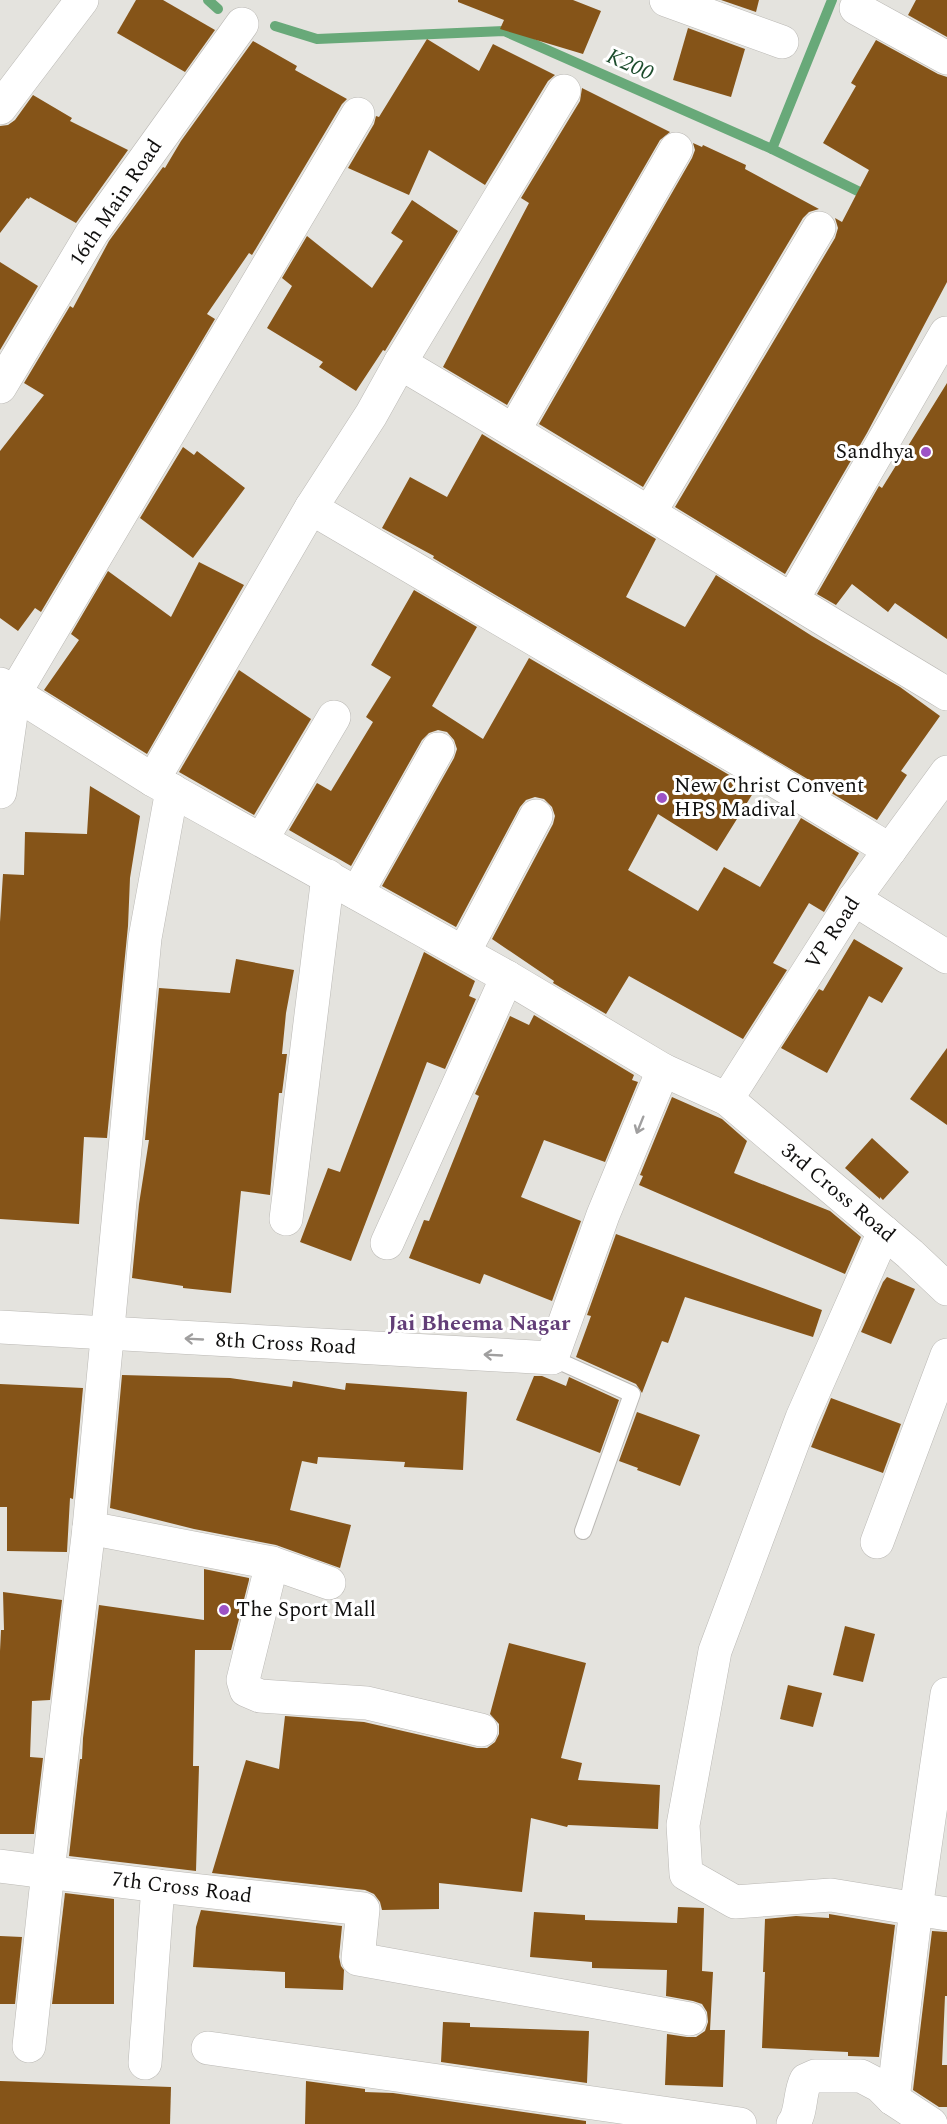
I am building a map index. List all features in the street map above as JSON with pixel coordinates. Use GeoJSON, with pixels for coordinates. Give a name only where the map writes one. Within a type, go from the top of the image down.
{"type":"FeatureCollection","features":[{"type":"Feature","properties":{"kind":"street"},"geometry":{"type":"LineString","coordinates":[[0,108],[82,0]]}},
{"type":"Feature","properties":{"kind":"street"},"geometry":{"type":"LineString","coordinates":[[666,0],[782,42]]}},
{"type":"Feature","properties":{"kind":"street"},"geometry":{"type":"LineString","coordinates":[[856,8],[947,58]]}},
{"type":"Feature","properties":{"kind":"street","name":"16th Main Road"},"geometry":{"type":"LineString","coordinates":[[0,387],[92,233],[242,24]]}},
{"type":"Feature","properties":{"kind":"street"},"geometry":{"type":"LineString","coordinates":[[29,2046],[89,1528],[145,938],[162,785],[311,508],[371,415],[564,91]]}},
{"type":"Feature","properties":{"kind":"street"},"geometry":{"type":"LineString","coordinates":[[0,792],[7,689],[358,114]]}},
{"type":"Feature","properties":{"kind":"street"},"geometry":{"type":"LineString","coordinates":[[514,430],[676,149]]}},
{"type":"Feature","properties":{"kind":"street"},"geometry":{"type":"LineString","coordinates":[[650,512],[819,228]]}},
{"type":"Feature","properties":{"kind":"street"},"geometry":{"type":"LineString","coordinates":[[792,600],[946,333]]}},
{"type":"Feature","properties":{"kind":"street"},"geometry":{"type":"LineString","coordinates":[[400,363],[947,693]]}},
{"type":"Feature","properties":{"kind":"street"},"geometry":{"type":"LineString","coordinates":[[311,508],[890,850]]}},
{"type":"Feature","properties":{"kind":"street","name":"3rd Cross Road"},"geometry":{"type":"LineString","coordinates":[[7,689],[162,785],[464,952],[663,1071],[727,1099],[884,1232],[947,1289]]}},
{"type":"Feature","properties":{"kind":"street"},"geometry":{"type":"LineString","coordinates":[[262,839],[334,717]]}},
{"type":"Feature","properties":{"kind":"street"},"geometry":{"type":"LineString","coordinates":[[357,892],[438,749]]}},
{"type":"Feature","properties":{"kind":"street","name":"VP Road"},"geometry":{"type":"LineString","coordinates":[[727,1099],[854,899],[947,772]]}},
{"type":"Feature","properties":{"kind":"street"},"geometry":{"type":"LineString","coordinates":[[464,952],[536,816]]}},
{"type":"Feature","properties":{"kind":"street"},"geometry":{"type":"LineString","coordinates":[[286,1219],[328,876]]}},
{"type":"Feature","properties":{"kind":"street"},"geometry":{"type":"LineString","coordinates":[[854,899],[947,957]]}},
{"type":"Feature","properties":{"kind":"street"},"geometry":{"type":"LineString","coordinates":[[387,1243],[507,977]]}},
{"type":"Feature","properties":{"kind":"street"},"geometry":{"type":"LineString","coordinates":[[552,1358],[603,1215],[663,1071]]}},
{"type":"Feature","properties":{"kind":"street"},"geometry":{"type":"LineString","coordinates":[[884,1232],[802,1419],[715,1651],[683,1825],[686,1874],[735,1902],[831,1895],[931,1911]]}},
{"type":"Feature","properties":{"kind":"street","name":"8th Cross Road"},"geometry":{"type":"LineString","coordinates":[[0,1327],[552,1358]]}},
{"type":"Feature","properties":{"kind":"street"},"geometry":{"type":"LineString","coordinates":[[877,1542],[947,1355]]}},
{"type":"Feature","properties":{"kind":"street"},"geometry":{"type":"LineString","coordinates":[[89,1528],[272,1563],[329,1583]]}},
{"type":"Feature","properties":{"kind":"street"},"geometry":{"type":"LineString","coordinates":[[272,1563],[243,1680],[246,1690],[260,1696],[367,1703],[481,1730]]}},
{"type":"Feature","properties":{"kind":"street"},"geometry":{"type":"LineString","coordinates":[[893,2099],[931,1911],[947,1694]]}},
{"type":"Feature","properties":{"kind":"street","name":"7th Cross Road"},"geometry":{"type":"LineString","coordinates":[[0,1866],[363,1910],[358,1959],[690,2019]]}},
{"type":"Feature","properties":{"kind":"street"},"geometry":{"type":"LineString","coordinates":[[144,2062],[158,1886]]}},
{"type":"Feature","properties":{"kind":"street"},"geometry":{"type":"LineString","coordinates":[[208,2048],[674,2119],[740,2124]]}},
{"type":"Feature","properties":{"kind":"street"},"geometry":{"type":"LineString","coordinates":[[793,2124],[797,2120],[801,2089],[806,2080],[815,2076],[861,2076],[880,2086],[893,2099],[931,2124]]}},
{"type":"Feature","properties":{"kind":"lane"},"geometry":{"type":"LineString","coordinates":[[552,1358],[632,1394],[583,1532]]}},
{"type":"Feature","properties":{"kind":"building"},"geometry":{"type":"Polygon","coordinates":[[[136,0],[163,0],[215,30],[185,72],[117,33],[136,0]]]}},
{"type":"Feature","properties":{"kind":"building"},"geometry":{"type":"Polygon","coordinates":[[[458,0],[573,0],[601,11],[583,54],[500,29],[504,20],[458,2],[458,0]]]}},
{"type":"Feature","properties":{"kind":"building"},"geometry":{"type":"Polygon","coordinates":[[[721,0],[759,0],[756,12],[721,0]]]}},
{"type":"Feature","properties":{"kind":"building"},"geometry":{"type":"Polygon","coordinates":[[[916,0],[947,0],[947,37],[908,15],[916,0]]]}},
{"type":"Feature","properties":{"kind":"building"},"geometry":{"type":"Polygon","coordinates":[[[688,28],[745,49],[731,97],[673,80],[688,28]]]}},
{"type":"Feature","properties":{"kind":"building"},"geometry":{"type":"Polygon","coordinates":[[[427,39],[479,71],[493,44],[555,75],[548,81],[485,185],[429,150],[409,195],[348,168],[374,124],[376,116],[379,117],[427,39]]]}},
{"type":"Feature","properties":{"kind":"building"},"geometry":{"type":"Polygon","coordinates":[[[876,40],[947,77],[947,282],[867,433],[785,574],[675,507],[835,238],[838,228],[835,218],[842,222],[869,170],[823,143],[856,86],[851,83],[876,40]]]}},
{"type":"Feature","properties":{"kind":"building"},"geometry":{"type":"Polygon","coordinates":[[[253,41],[297,66],[295,70],[347,99],[252,255],[249,253],[207,314],[215,319],[41,612],[35,608],[18,631],[0,618],[0,451],[44,395],[24,383],[70,306],[73,308],[109,241],[163,167],[165,168],[181,141],[253,41]]]}},
{"type":"Feature","properties":{"kind":"building"},"geometry":{"type":"Polygon","coordinates":[[[582,88],[670,132],[660,140],[507,405],[443,367],[529,203],[521,198],[580,101],[582,88]]]}},
{"type":"Feature","properties":{"kind":"building"},"geometry":{"type":"Polygon","coordinates":[[[33,95],[72,118],[70,121],[128,150],[76,223],[30,197],[0,233],[0,126],[8,125],[15,120],[33,95]]]}},
{"type":"Feature","properties":{"kind":"building"},"geometry":{"type":"Polygon","coordinates":[[[693,143],[702,147],[703,145],[746,165],[745,169],[819,209],[809,212],[803,218],[643,487],[539,424],[692,158],[695,150],[693,143]]]}},
{"type":"Feature","properties":{"kind":"building"},"geometry":{"type":"Polygon","coordinates":[[[412,200],[458,231],[385,351],[383,350],[356,391],[319,367],[323,362],[267,328],[292,286],[282,278],[307,236],[372,288],[403,241],[391,233],[412,200]]]}},
{"type":"Feature","properties":{"kind":"building"},"geometry":{"type":"Polygon","coordinates":[[[0,262],[38,286],[0,350],[0,262]]]}},
{"type":"Feature","properties":{"kind":"building"},"geometry":{"type":"Polygon","coordinates":[[[947,383],[947,639],[895,603],[888,612],[852,584],[836,605],[817,594],[879,486],[882,488],[947,383]]]}},
{"type":"Feature","properties":{"kind":"building"},"geometry":{"type":"Polygon","coordinates":[[[482,434],[656,539],[626,597],[685,627],[716,575],[812,636],[900,687],[940,716],[901,771],[907,775],[877,820],[433,558],[434,556],[382,528],[410,477],[447,497],[482,434]]]}},
{"type":"Feature","properties":{"kind":"building"},"geometry":{"type":"Polygon","coordinates":[[[183,447],[194,455],[197,451],[245,488],[193,558],[140,518],[183,447]]]}},
{"type":"Feature","properties":{"kind":"building"},"geometry":{"type":"Polygon","coordinates":[[[199,562],[244,585],[147,754],[44,690],[79,640],[71,634],[108,571],[171,617],[199,562]]]}},
{"type":"Feature","properties":{"kind":"building"},"geometry":{"type":"Polygon","coordinates":[[[414,590],[477,627],[432,706],[483,739],[529,658],[755,790],[717,851],[658,814],[628,870],[698,911],[724,867],[760,887],[801,818],[859,853],[824,912],[809,903],[773,963],[787,970],[743,1039],[629,976],[606,1014],[553,983],[554,981],[492,939],[553,824],[555,816],[552,807],[544,799],[535,797],[526,800],[520,807],[456,927],[382,886],[454,758],[457,749],[454,740],[447,732],[438,730],[429,733],[422,740],[351,866],[289,830],[317,783],[331,791],[373,722],[366,717],[391,677],[371,665],[414,590]]]}},
{"type":"Feature","properties":{"kind":"building"},"geometry":{"type":"Polygon","coordinates":[[[239,670],[311,719],[254,815],[179,772],[239,670]]]}},
{"type":"Feature","properties":{"kind":"building"},"geometry":{"type":"Polygon","coordinates":[[[90,786],[140,816],[130,878],[128,926],[107,1138],[84,1137],[79,1224],[0,1219],[0,922],[3,874],[24,875],[25,832],[87,834],[90,786]]]}},
{"type":"Feature","properties":{"kind":"building"},"geometry":{"type":"Polygon","coordinates":[[[854,939],[903,968],[882,1003],[869,996],[827,1073],[781,1048],[819,989],[823,991],[854,939]]]}},
{"type":"Feature","properties":{"kind":"building"},"geometry":{"type":"Polygon","coordinates":[[[424,952],[475,981],[469,996],[476,999],[445,1069],[427,1062],[351,1261],[300,1242],[328,1168],[340,1172],[424,952]]]}},
{"type":"Feature","properties":{"kind":"building"},"geometry":{"type":"Polygon","coordinates":[[[236,959],[294,970],[286,1013],[282,1054],[287,1054],[282,1093],[279,1093],[270,1195],[241,1191],[231,1293],[183,1288],[183,1286],[132,1278],[139,1204],[149,1140],[145,1140],[159,988],[230,993],[236,959]]]}},
{"type":"Feature","properties":{"kind":"building"},"geometry":{"type":"Polygon","coordinates":[[[534,1015],[634,1075],[632,1080],[638,1082],[605,1162],[544,1140],[521,1197],[581,1221],[552,1301],[484,1274],[480,1284],[409,1258],[424,1220],[429,1221],[479,1096],[475,1094],[510,1016],[529,1025],[534,1015]]]}},
{"type":"Feature","properties":{"kind":"building"},"geometry":{"type":"Polygon","coordinates":[[[947,1048],[947,1125],[910,1099],[947,1048]]]}},
{"type":"Feature","properties":{"kind":"building"},"geometry":{"type":"Polygon","coordinates":[[[672,1097],[722,1119],[747,1141],[734,1173],[830,1211],[861,1237],[845,1274],[639,1185],[643,1176],[640,1175],[672,1097]]]}},
{"type":"Feature","properties":{"kind":"building"},"geometry":{"type":"Polygon","coordinates":[[[872,1138],[909,1172],[883,1200],[845,1168],[872,1138]]]}},
{"type":"Feature","properties":{"kind":"building"},"geometry":{"type":"Polygon","coordinates":[[[616,1234],[822,1310],[813,1337],[685,1297],[668,1343],[662,1341],[642,1393],[636,1384],[576,1357],[591,1316],[587,1315],[616,1234]]]}},
{"type":"Feature","properties":{"kind":"building"},"geometry":{"type":"Polygon","coordinates":[[[887,1277],[915,1289],[891,1344],[861,1332],[887,1277]]]}},
{"type":"Feature","properties":{"kind":"building"},"geometry":{"type":"Polygon","coordinates":[[[122,1375],[230,1378],[292,1387],[293,1381],[345,1390],[346,1383],[467,1392],[463,1470],[404,1467],[405,1462],[318,1457],[317,1464],[302,1461],[290,1510],[351,1525],[340,1568],[276,1545],[194,1529],[110,1508],[122,1375]]]}},
{"type":"Feature","properties":{"kind":"building"},"geometry":{"type":"Polygon","coordinates":[[[534,1376],[542,1376],[566,1386],[569,1377],[619,1400],[600,1453],[516,1420],[534,1376]]]}},
{"type":"Feature","properties":{"kind":"building"},"geometry":{"type":"Polygon","coordinates":[[[0,1384],[83,1388],[73,1499],[70,1498],[67,1552],[7,1551],[7,1507],[0,1507],[0,1384]]]}},
{"type":"Feature","properties":{"kind":"building"},"geometry":{"type":"Polygon","coordinates":[[[831,1398],[901,1424],[883,1473],[811,1447],[831,1398]]]}},
{"type":"Feature","properties":{"kind":"building"},"geometry":{"type":"Polygon","coordinates":[[[637,1412],[700,1435],[680,1486],[619,1461],[637,1412]]]}},
{"type":"Feature","properties":{"kind":"building"},"geometry":{"type":"Polygon","coordinates":[[[204,1569],[249,1578],[249,1580],[231,1650],[195,1650],[193,1766],[199,1766],[196,1871],[69,1856],[99,1605],[204,1620],[204,1569]]]}},
{"type":"Feature","properties":{"kind":"building"},"geometry":{"type":"Polygon","coordinates":[[[3,1592],[62,1600],[50,1700],[32,1701],[30,1757],[43,1758],[34,1834],[0,1834],[0,1651],[1,1630],[4,1630],[3,1592]]]}},
{"type":"Feature","properties":{"kind":"building"},"geometry":{"type":"Polygon","coordinates":[[[845,1626],[875,1634],[863,1682],[833,1675],[845,1626]]]}},
{"type":"Feature","properties":{"kind":"building"},"geometry":{"type":"Polygon","coordinates":[[[509,1643],[586,1663],[561,1758],[582,1763],[578,1780],[660,1785],[658,1829],[568,1825],[567,1827],[531,1818],[522,1892],[439,1883],[439,1909],[382,1910],[374,1894],[365,1890],[212,1873],[246,1760],[279,1769],[285,1716],[364,1722],[477,1748],[487,1748],[495,1742],[499,1734],[499,1724],[490,1714],[509,1643]]]}},
{"type":"Feature","properties":{"kind":"building"},"geometry":{"type":"Polygon","coordinates":[[[788,1685],[822,1693],[813,1727],[780,1719],[788,1685]]]}},
{"type":"Feature","properties":{"kind":"building"},"geometry":{"type":"Polygon","coordinates":[[[65,1893],[114,1899],[114,2004],[52,2004],[65,1893]]]}},
{"type":"Feature","properties":{"kind":"building"},"geometry":{"type":"Polygon","coordinates":[[[678,1907],[704,1908],[702,1971],[713,1972],[710,2030],[725,2030],[723,2087],[665,2085],[667,2034],[696,2037],[705,2031],[708,2022],[707,2012],[702,2004],[666,1996],[667,1970],[592,1968],[592,1962],[530,1957],[534,1912],[585,1915],[585,1920],[677,1923],[678,1907]]]}},
{"type":"Feature","properties":{"kind":"building"},"geometry":{"type":"Polygon","coordinates":[[[201,1910],[342,1926],[339,1957],[344,1970],[343,1990],[285,1988],[285,1972],[193,1967],[196,1927],[201,1910]]]}},
{"type":"Feature","properties":{"kind":"building"},"geometry":{"type":"Polygon","coordinates":[[[829,1914],[895,1925],[879,2057],[848,2056],[848,2052],[762,2048],[765,1919],[796,1916],[829,1918],[829,1914]]]}},
{"type":"Feature","properties":{"kind":"building"},"geometry":{"type":"Polygon","coordinates":[[[932,1931],[947,1932],[947,1996],[945,1996],[942,2065],[947,2065],[947,2107],[939,2107],[913,2090],[932,1931]]]}},
{"type":"Feature","properties":{"kind":"building"},"geometry":{"type":"Polygon","coordinates":[[[0,1936],[22,1937],[15,2004],[0,2004],[0,1936]]]}},
{"type":"Feature","properties":{"kind":"building"},"geometry":{"type":"Polygon","coordinates":[[[443,2022],[470,2023],[470,2027],[589,2031],[587,2083],[441,2062],[443,2022]]]}},
{"type":"Feature","properties":{"kind":"building"},"geometry":{"type":"Polygon","coordinates":[[[0,2081],[171,2087],[170,2124],[0,2124],[0,2081]]]}},
{"type":"Feature","properties":{"kind":"building"},"geometry":{"type":"Polygon","coordinates":[[[306,2081],[365,2089],[365,2092],[393,2093],[586,2121],[586,2124],[305,2124],[306,2081]]]}},
{"type":"Feature","properties":{"kind":"waterway","name":"K200"},"geometry":{"type":"LineString","coordinates":[[208,0],[218,9]]}},
{"type":"Feature","properties":{"kind":"waterway"},"geometry":{"type":"LineString","coordinates":[[772,149],[832,0]]}},
{"type":"Feature","properties":{"kind":"waterway","name":"K200"},"geometry":{"type":"LineString","coordinates":[[275,26],[317,39],[504,31],[772,149],[870,197]]}},
{"type":"Feature","properties":{"kind":"place","name":"Sandhya"},"geometry":{"type":"Point","coordinates":[926,452]}},
{"type":"Feature","properties":{"kind":"place","name":"New Christ Convent HPS Madival"},"geometry":{"type":"Point","coordinates":[662,798]}},
{"type":"Feature","properties":{"kind":"place","name":"The Sport Mall"},"geometry":{"type":"Point","coordinates":[224,1610]}},
{"type":"Feature","properties":{"kind":"district","name":"Jai Bheema Nagar"},"geometry":{"type":"Point","coordinates":[479,1323]}}]}
